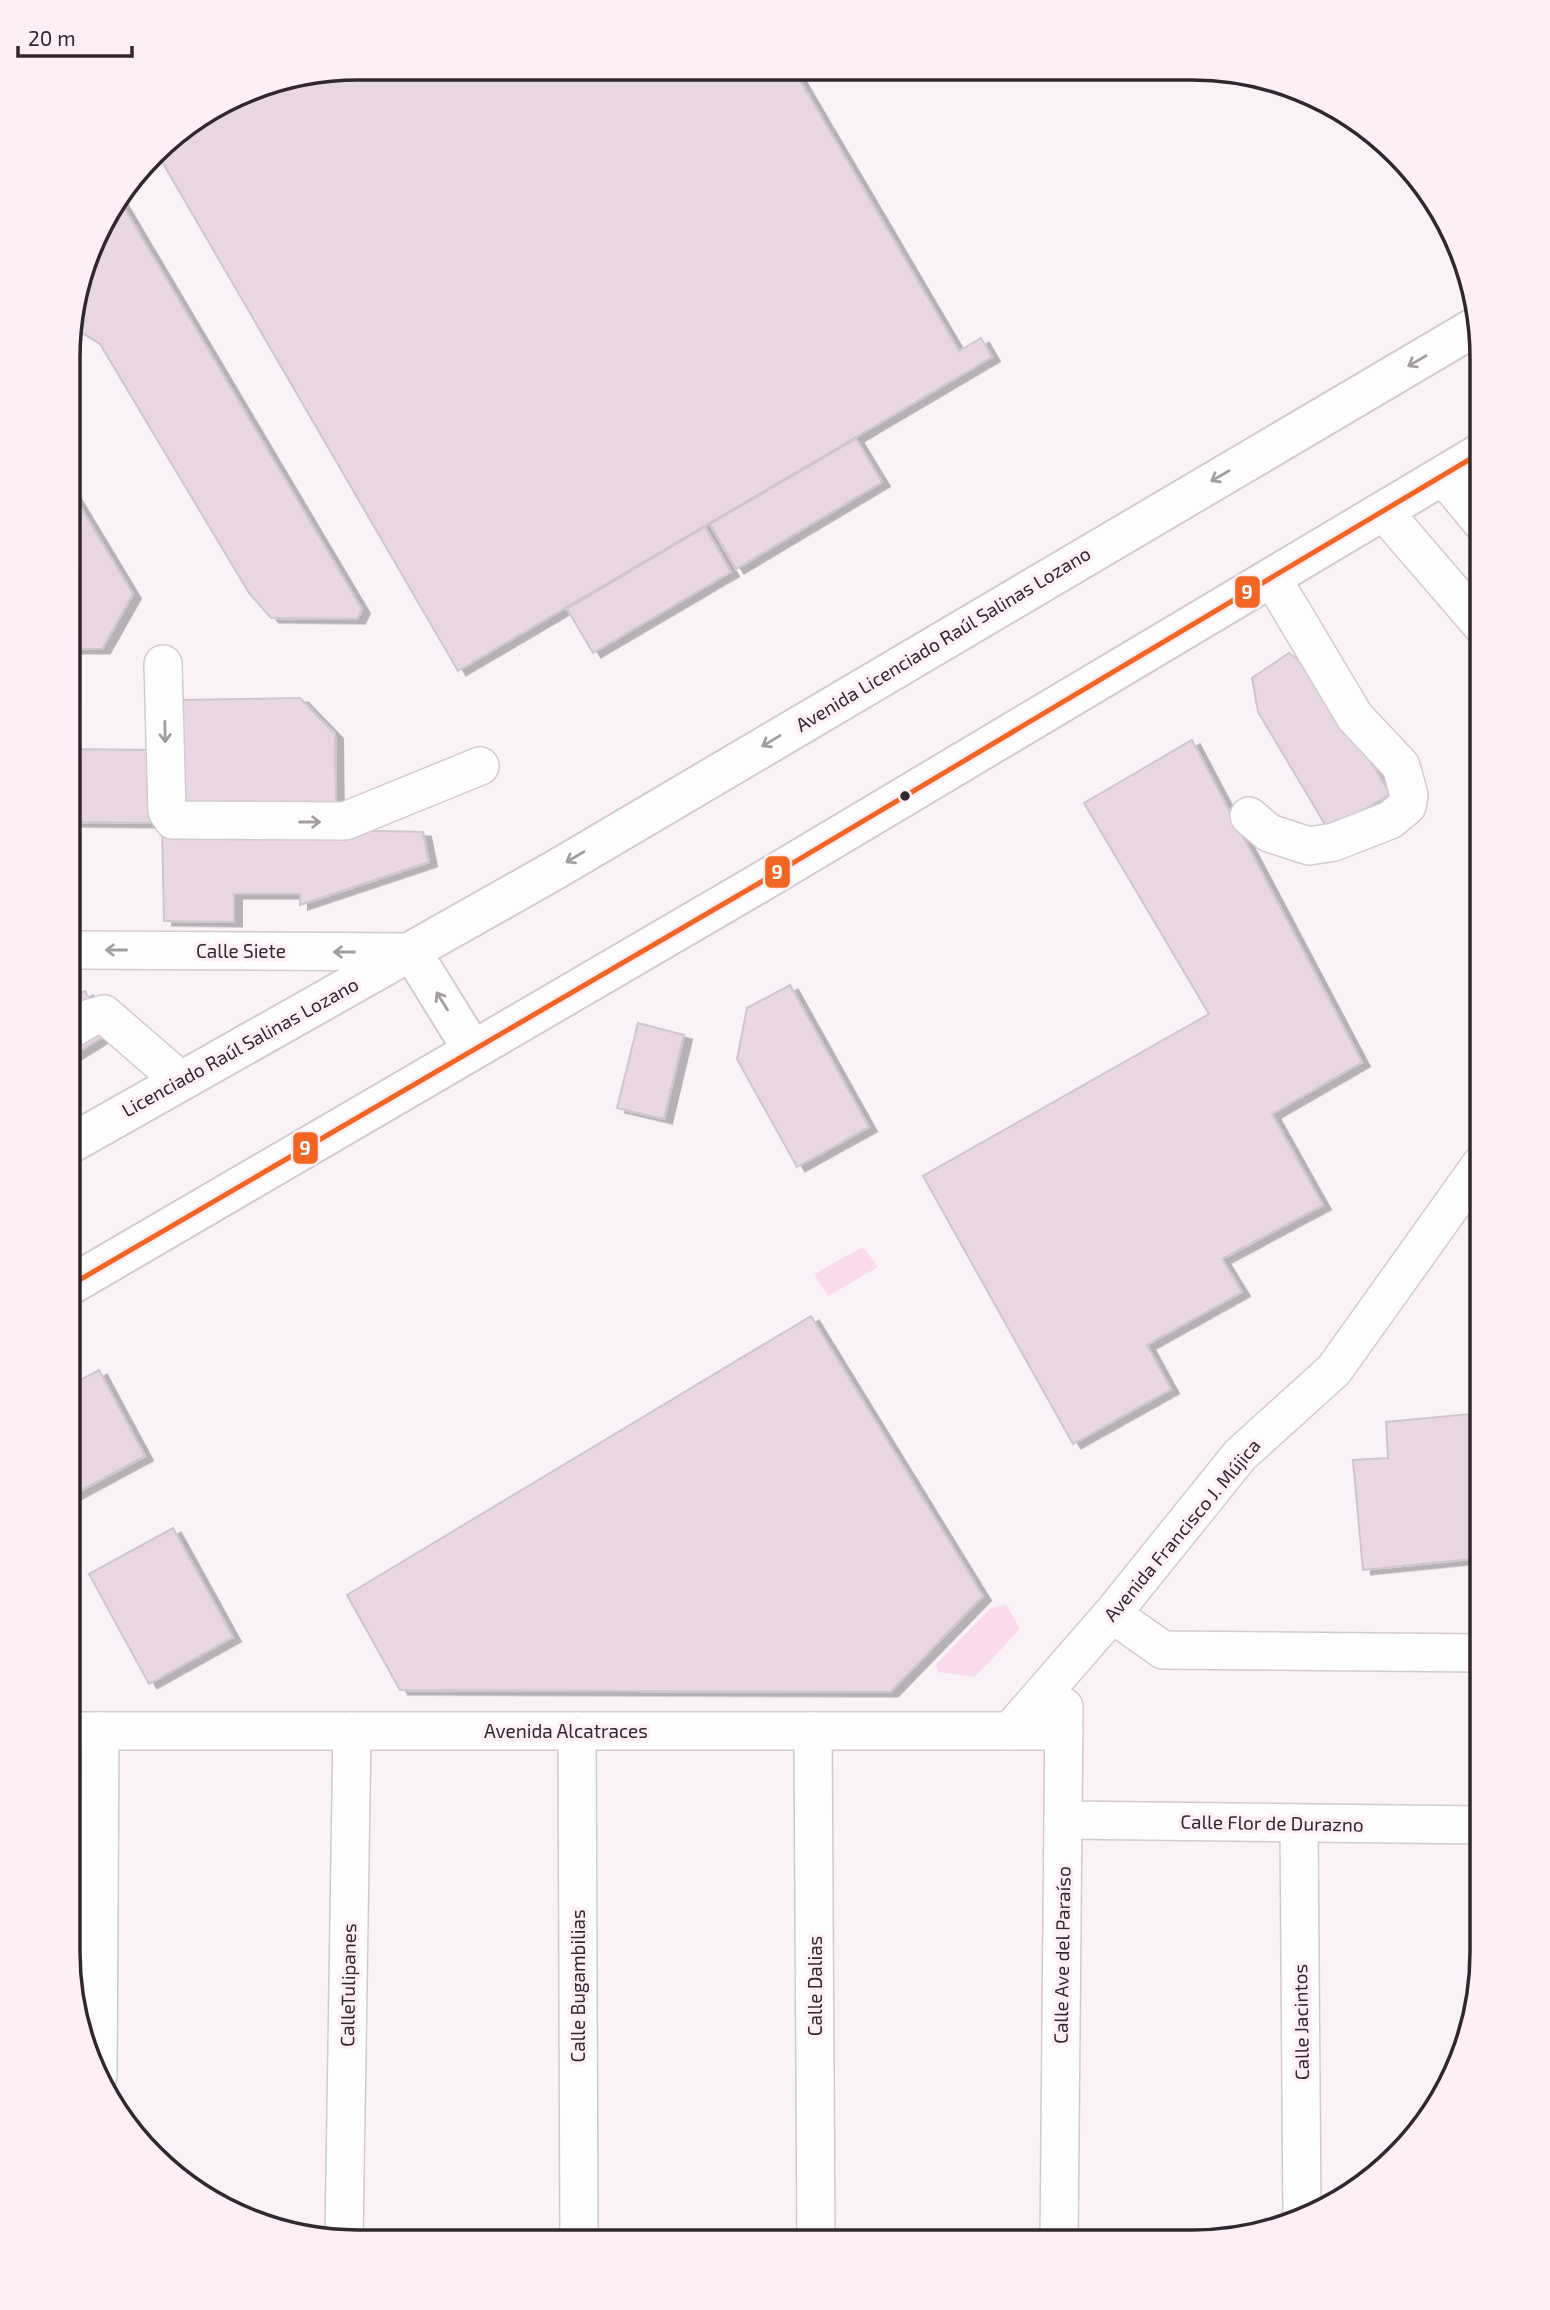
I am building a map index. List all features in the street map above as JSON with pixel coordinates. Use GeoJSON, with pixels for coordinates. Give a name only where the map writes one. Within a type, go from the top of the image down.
{"type":"FeatureCollection","features":[{"type":"Feature","properties":{"kind":"main road","name":"Avenida Licenciado Raúl Salinas Lozano"},"geometry":{"type":"LineString","coordinates":[[412,952],[1468,331]]}},
{"type":"Feature","properties":{"kind":"main road"},"geometry":{"type":"LineString","coordinates":[[80,1280],[756,885],[1470,459]]}},
{"type":"Feature","properties":{"kind":"main road"},"geometry":{"type":"LineString","coordinates":[[412,952],[472,1049]]}},
{"type":"Feature","properties":{"kind":"main road","name":"Licenciado Raúl Salinas Lozano"},"geometry":{"type":"LineString","coordinates":[[80,1138],[412,952]]}},
{"type":"Feature","properties":{"kind":"street"},"geometry":{"type":"LineString","coordinates":[[1443,476],[1470,509]]}},
{"type":"Feature","properties":{"kind":"street"},"geometry":{"type":"LineString","coordinates":[[1383,511],[1470,612]]}},
{"type":"Feature","properties":{"kind":"street"},"geometry":{"type":"LineString","coordinates":[[1249,816],[1269,833],[1309,846],[1334,842],[1390,820],[1407,806],[1409,795],[1401,766],[1355,717],[1272,578]]}},
{"type":"Feature","properties":{"kind":"street"},"geometry":{"type":"LineString","coordinates":[[163,664],[167,810],[173,820],[345,821],[480,766]]}},
{"type":"Feature","properties":{"kind":"street","name":"Calle Siete"},"geometry":{"type":"LineString","coordinates":[[80,950],[412,952]]}},
{"type":"Feature","properties":{"kind":"street"},"geometry":{"type":"LineString","coordinates":[[80,1024],[104,1014],[180,1080]]}},
{"type":"Feature","properties":{"kind":"street","name":"Avenida Francisco J. Mújica"},"geometry":{"type":"LineString","coordinates":[[1010,1731],[1112,1614],[1240,1455],[1334,1370],[1470,1179]]}},
{"type":"Feature","properties":{"kind":"street"},"geometry":{"type":"LineString","coordinates":[[1112,1614],[1163,1650],[1470,1653]]}},
{"type":"Feature","properties":{"kind":"street","name":"Calle Ave del Paraíso"},"geometry":{"type":"LineString","coordinates":[[1059,2230],[1063,1669]]}},
{"type":"Feature","properties":{"kind":"street"},"geometry":{"type":"LineString","coordinates":[[84,1731],[97,2045]]}},
{"type":"Feature","properties":{"kind":"street","name":"Avenida Alcatraces"},"geometry":{"type":"LineString","coordinates":[[84,1731],[1064,1731]]}},
{"type":"Feature","properties":{"kind":"street","name":"CalleTulipanes"},"geometry":{"type":"LineString","coordinates":[[344,2229],[352,1731]]}},
{"type":"Feature","properties":{"kind":"street","name":"Calle Bugambilias"},"geometry":{"type":"LineString","coordinates":[[578,1731],[579,2230]]}},
{"type":"Feature","properties":{"kind":"street","name":"Calle Dalias"},"geometry":{"type":"LineString","coordinates":[[813,1731],[816,2230]]}},
{"type":"Feature","properties":{"kind":"street","name":"Calle Flor de Durazno"},"geometry":{"type":"LineString","coordinates":[[1063,1820],[1299,1825],[1470,1825]]}},
{"type":"Feature","properties":{"kind":"street","name":"Calle Jacintos"},"geometry":{"type":"LineString","coordinates":[[1299,1825],[1303,2206]]}},
{"type":"Feature","properties":{"kind":"shaded area"},"geometry":{"type":"Polygon","coordinates":[[[861,1248],[865,1249],[878,1267],[828,1296],[814,1274],[861,1248]]]}},
{"type":"Feature","properties":{"kind":"shaded area"},"geometry":{"type":"Polygon","coordinates":[[[1006,1604],[1020,1629],[975,1677],[938,1672],[936,1664],[991,1608],[1006,1604]]]}},
{"type":"Feature","properties":{"kind":"building"},"geometry":{"type":"Polygon","coordinates":[[[358,80],[800,80],[959,351],[981,338],[992,357],[458,671],[162,162],[204,127],[235,109],[269,95],[322,83],[358,80]]]}},
{"type":"Feature","properties":{"kind":"building"},"geometry":{"type":"Polygon","coordinates":[[[124,208],[362,609],[357,619],[271,618],[249,593],[100,344],[82,333],[86,304],[95,269],[109,235],[124,208]]]}},
{"type":"Feature","properties":{"kind":"building"},"geometry":{"type":"Polygon","coordinates":[[[856,439],[882,482],[736,569],[710,524],[856,439]]]}},
{"type":"Feature","properties":{"kind":"building"},"geometry":{"type":"Polygon","coordinates":[[[80,506],[133,594],[102,649],[80,649],[80,506]]]}},
{"type":"Feature","properties":{"kind":"building"},"geometry":{"type":"Polygon","coordinates":[[[705,527],[731,572],[593,653],[567,609],[705,527]]]}},
{"type":"Feature","properties":{"kind":"building"},"geometry":{"type":"Polygon","coordinates":[[[1289,653],[1318,674],[1390,794],[1329,831],[1258,712],[1252,678],[1289,653]]]}},
{"type":"Feature","properties":{"kind":"building"},"geometry":{"type":"Polygon","coordinates":[[[300,698],[335,734],[336,817],[181,813],[180,700],[300,698]]]}},
{"type":"Feature","properties":{"kind":"building"},"geometry":{"type":"Polygon","coordinates":[[[1192,740],[1362,1062],[1272,1114],[1323,1205],[1222,1259],[1242,1292],[1147,1345],[1171,1389],[1073,1444],[923,1176],[1209,1014],[1084,803],[1192,740]]]}},
{"type":"Feature","properties":{"kind":"building"},"geometry":{"type":"Polygon","coordinates":[[[80,749],[152,750],[152,823],[80,822],[80,749]]]}},
{"type":"Feature","properties":{"kind":"building"},"geometry":{"type":"Polygon","coordinates":[[[162,826],[423,832],[429,862],[300,905],[300,894],[234,894],[234,922],[164,921],[162,826]]]}},
{"type":"Feature","properties":{"kind":"building"},"geometry":{"type":"Polygon","coordinates":[[[790,985],[869,1127],[797,1167],[737,1059],[747,1008],[790,985]]]}},
{"type":"Feature","properties":{"kind":"building"},"geometry":{"type":"Polygon","coordinates":[[[85,991],[109,1033],[80,1051],[80,994],[85,991]]]}},
{"type":"Feature","properties":{"kind":"building"},"geometry":{"type":"Polygon","coordinates":[[[638,1023],[684,1035],[664,1119],[617,1108],[638,1023]]]}},
{"type":"Feature","properties":{"kind":"building"},"geometry":{"type":"Polygon","coordinates":[[[811,1316],[983,1596],[890,1692],[400,1690],[347,1595],[811,1316]]]}},
{"type":"Feature","properties":{"kind":"building"},"geometry":{"type":"Polygon","coordinates":[[[99,1370],[145,1456],[80,1491],[80,1380],[99,1370]]]}},
{"type":"Feature","properties":{"kind":"building"},"geometry":{"type":"Polygon","coordinates":[[[1470,1414],[1470,1559],[1363,1570],[1353,1460],[1388,1458],[1386,1422],[1470,1414]]]}},
{"type":"Feature","properties":{"kind":"building"},"geometry":{"type":"Polygon","coordinates":[[[173,1528],[233,1637],[149,1684],[89,1574],[173,1528]]]}},
{"type":"Feature","properties":{"kind":"transit line","name":"9"},"geometry":{"type":"LineString","coordinates":[[80,1280],[756,885],[1470,459]]}}]}
